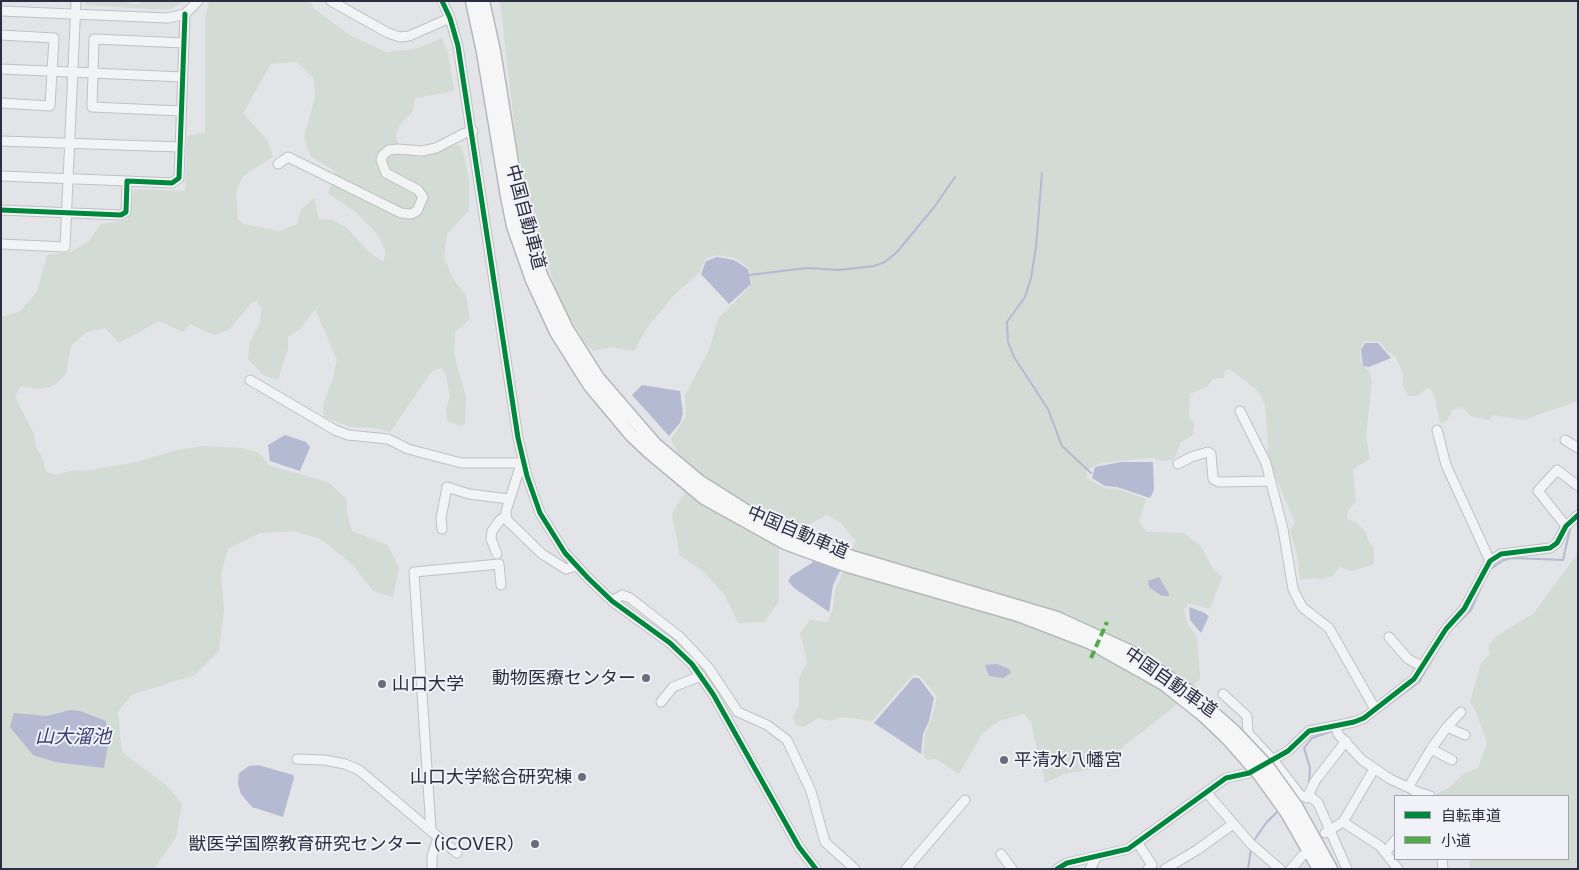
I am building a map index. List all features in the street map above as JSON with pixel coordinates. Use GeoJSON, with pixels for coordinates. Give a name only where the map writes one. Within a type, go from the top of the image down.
{"type":"FeatureCollection","features":[{"type":"Feature","properties":{"kind":"highway","name":"中国自動車道"},"geometry":{"type":"LineString","coordinates":[[472,1],[513,226],[542,305],[571,358],[590,386],[631,435],[667,469],[720,508],[763,532],[850,561],[1021,606],[1094,633],[1129,651],[1170,677],[1268,767],[1292,809],[1319,869]]}},
{"type":"Feature","properties":{"kind":"highway","name":"中国自動車道"},"geometry":{"type":"LineString","coordinates":[[483,1],[494,51],[513,175],[524,222],[542,277],[580,353],[635,423],[683,468],[748,512],[809,547]]}},
{"type":"Feature","properties":{"kind":"highway","name":"中国自動車道"},"geometry":{"type":"LineString","coordinates":[[1292,809],[1325,855],[1332,869]]}},
{"type":"Feature","properties":{"kind":"street"},"geometry":{"type":"LineString","coordinates":[[1,244],[65,247],[76,1]]}},
{"type":"Feature","properties":{"kind":"street"},"geometry":{"type":"LineString","coordinates":[[1,12],[168,18],[186,14],[198,1]]}},
{"type":"Feature","properties":{"kind":"street"},"geometry":{"type":"LineString","coordinates":[[331,1],[388,33],[400,37],[409,36],[450,18]]}},
{"type":"Feature","properties":{"kind":"street"},"geometry":{"type":"LineString","coordinates":[[442,1],[450,18],[458,46],[473,132],[522,463],[540,513],[557,541],[576,566],[612,601],[670,643],[701,676],[799,847],[816,869]]}},
{"type":"Feature","properties":{"kind":"street"},"geometry":{"type":"LineString","coordinates":[[1,176],[172,183],[179,178],[186,14]]}},
{"type":"Feature","properties":{"kind":"street"},"geometry":{"type":"LineString","coordinates":[[1,35],[54,38],[50,106],[1,103]]}},
{"type":"Feature","properties":{"kind":"street"},"geometry":{"type":"LineString","coordinates":[[181,111],[92,107],[94,39],[184,43]]}},
{"type":"Feature","properties":{"kind":"street"},"geometry":{"type":"LineString","coordinates":[[1,70],[183,77]]}},
{"type":"Feature","properties":{"kind":"street"},"geometry":{"type":"LineString","coordinates":[[278,164],[288,158],[396,210],[411,214],[418,211],[423,197],[418,190],[386,173],[381,160],[383,155],[389,150],[422,151],[436,148],[465,133],[473,132]]}},
{"type":"Feature","properties":{"kind":"street"},"geometry":{"type":"LineString","coordinates":[[1,140],[180,147]]}},
{"type":"Feature","properties":{"kind":"street"},"geometry":{"type":"LineString","coordinates":[[1,210],[121,215],[126,212],[127,181]]}},
{"type":"Feature","properties":{"kind":"street"},"geometry":{"type":"LineString","coordinates":[[250,380],[334,430],[348,435],[388,439],[408,449],[461,463],[522,463]]}},
{"type":"Feature","properties":{"kind":"street"},"geometry":{"type":"LineString","coordinates":[[1240,411],[1266,463],[1272,481],[1283,529],[1293,589],[1302,607],[1329,628],[1375,709]]}},
{"type":"Feature","properties":{"kind":"street"},"geometry":{"type":"LineString","coordinates":[[1437,430],[1446,465],[1490,561]]}},
{"type":"Feature","properties":{"kind":"street"},"geometry":{"type":"LineString","coordinates":[[1565,440],[1578,448]]}},
{"type":"Feature","properties":{"kind":"street"},"geometry":{"type":"LineString","coordinates":[[1178,464],[1191,457],[1208,452],[1211,454],[1212,479],[1219,482],[1272,481]]}},
{"type":"Feature","properties":{"kind":"street"},"geometry":{"type":"LineString","coordinates":[[522,463],[506,516],[512,526],[542,554],[566,569],[576,566]]}},
{"type":"Feature","properties":{"kind":"street"},"geometry":{"type":"LineString","coordinates":[[1566,526],[1538,491],[1558,470],[1578,486]]}},
{"type":"Feature","properties":{"kind":"street"},"geometry":{"type":"LineString","coordinates":[[442,529],[441,518],[447,487],[468,494],[510,499]]}},
{"type":"Feature","properties":{"kind":"street"},"geometry":{"type":"LineString","coordinates":[[1057,869],[1068,863],[1128,849],[1226,778],[1249,773],[1273,760],[1288,751],[1309,731],[1337,730],[1375,709],[1414,679],[1446,629],[1464,609],[1490,561],[1501,554],[1550,548],[1556,543],[1566,526],[1578,515]]}},
{"type":"Feature","properties":{"kind":"street"},"geometry":{"type":"LineString","coordinates":[[496,554],[491,538],[492,531],[501,519],[506,516]]}},
{"type":"Feature","properties":{"kind":"street"},"geometry":{"type":"LineString","coordinates":[[431,830],[414,572],[499,564],[501,585]]}},
{"type":"Feature","properties":{"kind":"street"},"geometry":{"type":"LineString","coordinates":[[612,601],[622,595],[630,598],[680,637],[708,667],[738,712],[767,725],[786,740],[817,806],[826,842],[855,869]]}},
{"type":"Feature","properties":{"kind":"street"},"geometry":{"type":"LineString","coordinates":[[1389,637],[1408,659],[1422,666]]}},
{"type":"Feature","properties":{"kind":"street"},"geometry":{"type":"LineString","coordinates":[[661,702],[666,693],[673,687],[701,676]]}},
{"type":"Feature","properties":{"kind":"street"},"geometry":{"type":"LineString","coordinates":[[1223,694],[1247,716],[1248,733],[1273,760],[1300,796],[1314,798],[1318,803],[1327,831],[1347,869]]}},
{"type":"Feature","properties":{"kind":"street"},"geometry":{"type":"LineString","coordinates":[[1409,786],[1430,749],[1461,712]]}},
{"type":"Feature","properties":{"kind":"street"},"geometry":{"type":"LineString","coordinates":[[1447,727],[1465,735]]}},
{"type":"Feature","properties":{"kind":"street"},"geometry":{"type":"LineString","coordinates":[[1337,730],[1362,760],[1374,769],[1409,786],[1417,794]]}},
{"type":"Feature","properties":{"kind":"street"},"geometry":{"type":"LineString","coordinates":[[1307,798],[1315,781],[1346,741]]}},
{"type":"Feature","properties":{"kind":"street"},"geometry":{"type":"LineString","coordinates":[[1430,749],[1452,760]]}},
{"type":"Feature","properties":{"kind":"street"},"geometry":{"type":"LineString","coordinates":[[297,759],[331,761],[359,770],[457,853]]}},
{"type":"Feature","properties":{"kind":"street"},"geometry":{"type":"LineString","coordinates":[[1327,831],[1343,822],[1374,769]]}},
{"type":"Feature","properties":{"kind":"street"},"geometry":{"type":"LineString","coordinates":[[1206,792],[1252,845],[1280,869]]}},
{"type":"Feature","properties":{"kind":"street"},"geometry":{"type":"LineString","coordinates":[[906,869],[965,800]]}},
{"type":"Feature","properties":{"kind":"street"},"geometry":{"type":"LineString","coordinates":[[1343,822],[1386,852],[1398,869]]}},
{"type":"Feature","properties":{"kind":"street"},"geometry":{"type":"LineString","coordinates":[[1165,869],[1197,850],[1233,824]]}},
{"type":"Feature","properties":{"kind":"street"},"geometry":{"type":"LineString","coordinates":[[432,869],[432,856],[438,838]]}},
{"type":"Feature","properties":{"kind":"street"},"geometry":{"type":"LineString","coordinates":[[1386,852],[1394,841]]}},
{"type":"Feature","properties":{"kind":"street"},"geometry":{"type":"LineString","coordinates":[[1137,842],[1152,867]]}},
{"type":"Feature","properties":{"kind":"street"},"geometry":{"type":"LineString","coordinates":[[1001,854],[1012,869]]}},
{"type":"Feature","properties":{"kind":"street"},"geometry":{"type":"LineString","coordinates":[[1291,869],[1303,855]]}},
{"type":"Feature","properties":{"kind":"street"},"geometry":{"type":"LineString","coordinates":[[1090,869],[1096,858]]}},
{"type":"Feature","properties":{"kind":"shaded area"},"geometry":{"type":"Polygon","coordinates":[[[85,1],[124,1],[138,5],[140,1],[185,1],[171,9],[151,9],[87,5],[85,1]]]}},
{"type":"Feature","properties":{"kind":"shaded area"},"geometry":{"type":"Polygon","coordinates":[[[209,1],[310,1],[313,8],[350,35],[386,52],[416,49],[442,38],[448,53],[454,91],[415,98],[412,113],[402,122],[396,132],[398,147],[406,154],[422,157],[456,145],[461,146],[463,151],[469,180],[469,210],[447,234],[444,257],[453,279],[466,295],[470,319],[455,332],[454,354],[466,397],[465,424],[462,426],[447,421],[446,408],[450,396],[446,375],[442,368],[432,371],[390,432],[375,428],[351,427],[324,417],[323,405],[337,360],[315,309],[301,328],[288,337],[288,349],[278,380],[263,375],[248,359],[250,342],[260,323],[261,309],[257,301],[252,302],[229,330],[213,335],[190,324],[183,332],[159,321],[119,343],[105,328],[87,332],[71,346],[66,374],[59,381],[50,387],[38,389],[21,386],[15,397],[34,434],[36,447],[44,461],[45,471],[55,475],[70,471],[92,470],[132,463],[173,451],[202,446],[241,448],[258,452],[270,466],[328,482],[347,499],[347,514],[352,531],[388,545],[399,568],[393,597],[373,591],[353,565],[321,539],[295,531],[260,533],[228,549],[221,573],[224,610],[219,651],[195,675],[131,695],[118,712],[122,752],[166,785],[182,804],[176,837],[154,869],[1,869],[1,315],[19,312],[37,292],[47,255],[71,252],[89,241],[101,224],[128,220],[134,189],[185,191],[187,136],[205,132],[205,19],[209,1]],[[297,62],[271,64],[243,113],[268,141],[273,157],[243,176],[236,192],[238,219],[244,224],[279,231],[297,224],[301,209],[314,198],[319,219],[332,220],[347,228],[368,251],[383,262],[386,253],[378,235],[357,213],[328,193],[335,171],[310,156],[304,137],[315,98],[314,79],[297,62]]]}},
{"type":"Feature","properties":{"kind":"shaded area"},"geometry":{"type":"Polygon","coordinates":[[[500,1],[1578,1],[1578,401],[1523,420],[1494,415],[1488,420],[1471,416],[1462,407],[1453,410],[1446,422],[1440,423],[1434,395],[1429,387],[1417,396],[1408,396],[1403,386],[1403,375],[1396,357],[1386,350],[1380,342],[1364,341],[1360,350],[1361,363],[1370,373],[1372,382],[1366,436],[1370,459],[1353,469],[1356,502],[1348,510],[1347,519],[1356,522],[1366,532],[1368,540],[1374,549],[1374,564],[1351,571],[1340,567],[1332,576],[1320,580],[1315,578],[1300,580],[1297,555],[1290,530],[1295,523],[1267,456],[1265,405],[1260,393],[1229,369],[1225,371],[1224,378],[1213,379],[1208,386],[1190,394],[1189,417],[1194,423],[1193,435],[1181,442],[1174,460],[1161,461],[1152,458],[1100,463],[1087,470],[1086,478],[1095,483],[1109,489],[1117,489],[1146,499],[1139,521],[1147,532],[1183,533],[1201,546],[1213,569],[1222,577],[1210,609],[1188,603],[1184,610],[1188,625],[1197,636],[1200,678],[1173,708],[1125,745],[1104,767],[1064,774],[1045,783],[1031,722],[1024,714],[999,721],[982,734],[959,774],[936,759],[927,760],[923,754],[925,734],[937,697],[921,677],[914,674],[872,721],[842,717],[830,721],[818,718],[804,727],[796,725],[793,717],[799,705],[799,678],[807,662],[800,633],[810,620],[827,622],[833,608],[835,590],[856,541],[841,523],[827,515],[779,540],[779,601],[764,622],[738,623],[724,594],[701,569],[680,556],[672,514],[691,482],[671,439],[686,416],[685,395],[709,350],[718,319],[752,284],[749,268],[734,258],[718,255],[706,258],[700,272],[674,295],[647,328],[634,351],[611,347],[593,351],[584,341],[560,301],[530,213],[516,140],[500,1]]]}},
{"type":"Feature","properties":{"kind":"shaded area"},"geometry":{"type":"Polygon","coordinates":[[[1578,553],[1578,869],[1470,869],[1469,860],[1569,860],[1569,795],[1436,795],[1450,787],[1463,774],[1478,768],[1487,742],[1475,709],[1470,702],[1481,663],[1490,654],[1488,646],[1496,636],[1533,614],[1578,553]]]}},
{"type":"Feature","properties":{"kind":"water"},"geometry":{"type":"Polygon","coordinates":[[[717,257],[734,260],[748,269],[751,284],[729,304],[701,274],[706,261],[717,257]]]}},
{"type":"Feature","properties":{"kind":"water"},"geometry":{"type":"Polygon","coordinates":[[[1365,343],[1378,343],[1391,358],[1369,367],[1363,366],[1361,350],[1365,343]]]}},
{"type":"Feature","properties":{"kind":"water"},"geometry":{"type":"Polygon","coordinates":[[[642,385],[680,391],[683,413],[680,423],[669,436],[632,395],[642,385]]]}},
{"type":"Feature","properties":{"kind":"water"},"geometry":{"type":"Polygon","coordinates":[[[285,435],[306,442],[310,447],[300,471],[270,461],[268,445],[285,435]]]}},
{"type":"Feature","properties":{"kind":"water"},"geometry":{"type":"Polygon","coordinates":[[[1121,462],[1153,462],[1154,490],[1150,498],[1117,487],[1105,486],[1092,478],[1095,467],[1121,462]]]}},
{"type":"Feature","properties":{"kind":"water"},"geometry":{"type":"Polygon","coordinates":[[[828,539],[836,542],[842,549],[841,569],[833,585],[829,612],[794,588],[788,581],[791,576],[812,563],[821,542],[828,539]]]}},
{"type":"Feature","properties":{"kind":"water"},"geometry":{"type":"Polygon","coordinates":[[[1159,577],[1169,596],[1162,596],[1149,587],[1148,581],[1159,577]]]}},
{"type":"Feature","properties":{"kind":"water"},"geometry":{"type":"Polygon","coordinates":[[[1189,607],[1209,616],[1201,633],[1190,620],[1189,607]]]}},
{"type":"Feature","properties":{"kind":"water"},"geometry":{"type":"Polygon","coordinates":[[[997,664],[1009,669],[1011,673],[1003,678],[989,676],[985,665],[997,664]]]}},
{"type":"Feature","properties":{"kind":"water"},"geometry":{"type":"Polygon","coordinates":[[[913,678],[919,678],[934,698],[929,721],[923,734],[921,754],[874,723],[913,678]]]}},
{"type":"Feature","properties":{"kind":"water","name":"山大溜池"},"geometry":{"type":"Polygon","coordinates":[[[70,710],[80,711],[106,721],[108,745],[104,768],[55,762],[33,755],[10,727],[14,713],[47,716],[70,710]]]}},
{"type":"Feature","properties":{"kind":"water"},"geometry":{"type":"Polygon","coordinates":[[[258,765],[293,775],[294,778],[283,817],[252,807],[241,794],[238,784],[239,773],[249,766],[258,765]]]}},
{"type":"Feature","properties":{"kind":"waterway"},"geometry":{"type":"LineString","coordinates":[[1042,173],[1036,247],[1031,278],[1025,297],[1007,322],[1008,342],[1014,357],[1048,409],[1062,446],[1091,473]]}},
{"type":"Feature","properties":{"kind":"waterway"},"geometry":{"type":"LineString","coordinates":[[749,275],[807,268],[839,270],[874,266],[885,262],[897,252],[935,206],[955,177]]}},
{"type":"Feature","properties":{"kind":"waterway"},"geometry":{"type":"LineString","coordinates":[[1489,570],[1504,560],[1513,558],[1563,560],[1570,529],[1573,524],[1578,523]]}},
{"type":"Feature","properties":{"kind":"waterway"},"geometry":{"type":"LineString","coordinates":[[1455,626],[1471,610],[1482,585]]}},
{"type":"Feature","properties":{"kind":"waterway"},"geometry":{"type":"LineString","coordinates":[[1368,720],[1419,682],[1440,646]]}},
{"type":"Feature","properties":{"kind":"waterway"},"geometry":{"type":"LineString","coordinates":[[1340,730],[1364,722]]}},
{"type":"Feature","properties":{"kind":"waterway"},"geometry":{"type":"LineString","coordinates":[[1309,784],[1310,768],[1304,748],[1312,738],[1333,731]]}},
{"type":"Feature","properties":{"kind":"waterway"},"geometry":{"type":"LineString","coordinates":[[1253,842],[1266,823],[1280,809]]}},
{"type":"Feature","properties":{"kind":"waterway"},"geometry":{"type":"LineString","coordinates":[[1248,869],[1251,849]]}},
{"type":"Feature","properties":{"kind":"marked path"},"geometry":{"type":"LineString","coordinates":[[1091,658],[1107,622]]}},
{"type":"Feature","properties":{"kind":"cycle path"},"geometry":{"type":"LineString","coordinates":[[442,1],[450,18],[458,46],[518,438],[527,476],[540,513],[565,553],[588,578],[612,601],[670,643],[692,664],[713,694],[799,847],[816,869]]}},
{"type":"Feature","properties":{"kind":"cycle path"},"geometry":{"type":"LineString","coordinates":[[1,210],[121,215],[126,212],[127,181],[172,183],[179,178],[185,14]]}},
{"type":"Feature","properties":{"kind":"cycle path"},"geometry":{"type":"LineString","coordinates":[[1057,869],[1067,863],[1128,849],[1226,778],[1249,773],[1288,751],[1309,731],[1354,722],[1364,718],[1414,679],[1446,629],[1464,609],[1490,561],[1501,554],[1550,548],[1557,543],[1566,526],[1578,515]]}},
{"type":"Feature","properties":{"kind":"place","name":"動物医療センター"},"geometry":{"type":"Point","coordinates":[646,678]}},
{"type":"Feature","properties":{"kind":"place","name":"山口大学"},"geometry":{"type":"Point","coordinates":[382,684]}},
{"type":"Feature","properties":{"kind":"place","name":"平清水八幡宮"},"geometry":{"type":"Point","coordinates":[1004,760]}},
{"type":"Feature","properties":{"kind":"place","name":"山口大学総合研究棟"},"geometry":{"type":"Point","coordinates":[582,777]}},
{"type":"Feature","properties":{"kind":"place","name":"獣医学国際教育研究センター（iCOVER）"},"geometry":{"type":"Point","coordinates":[535,844]}}]}
